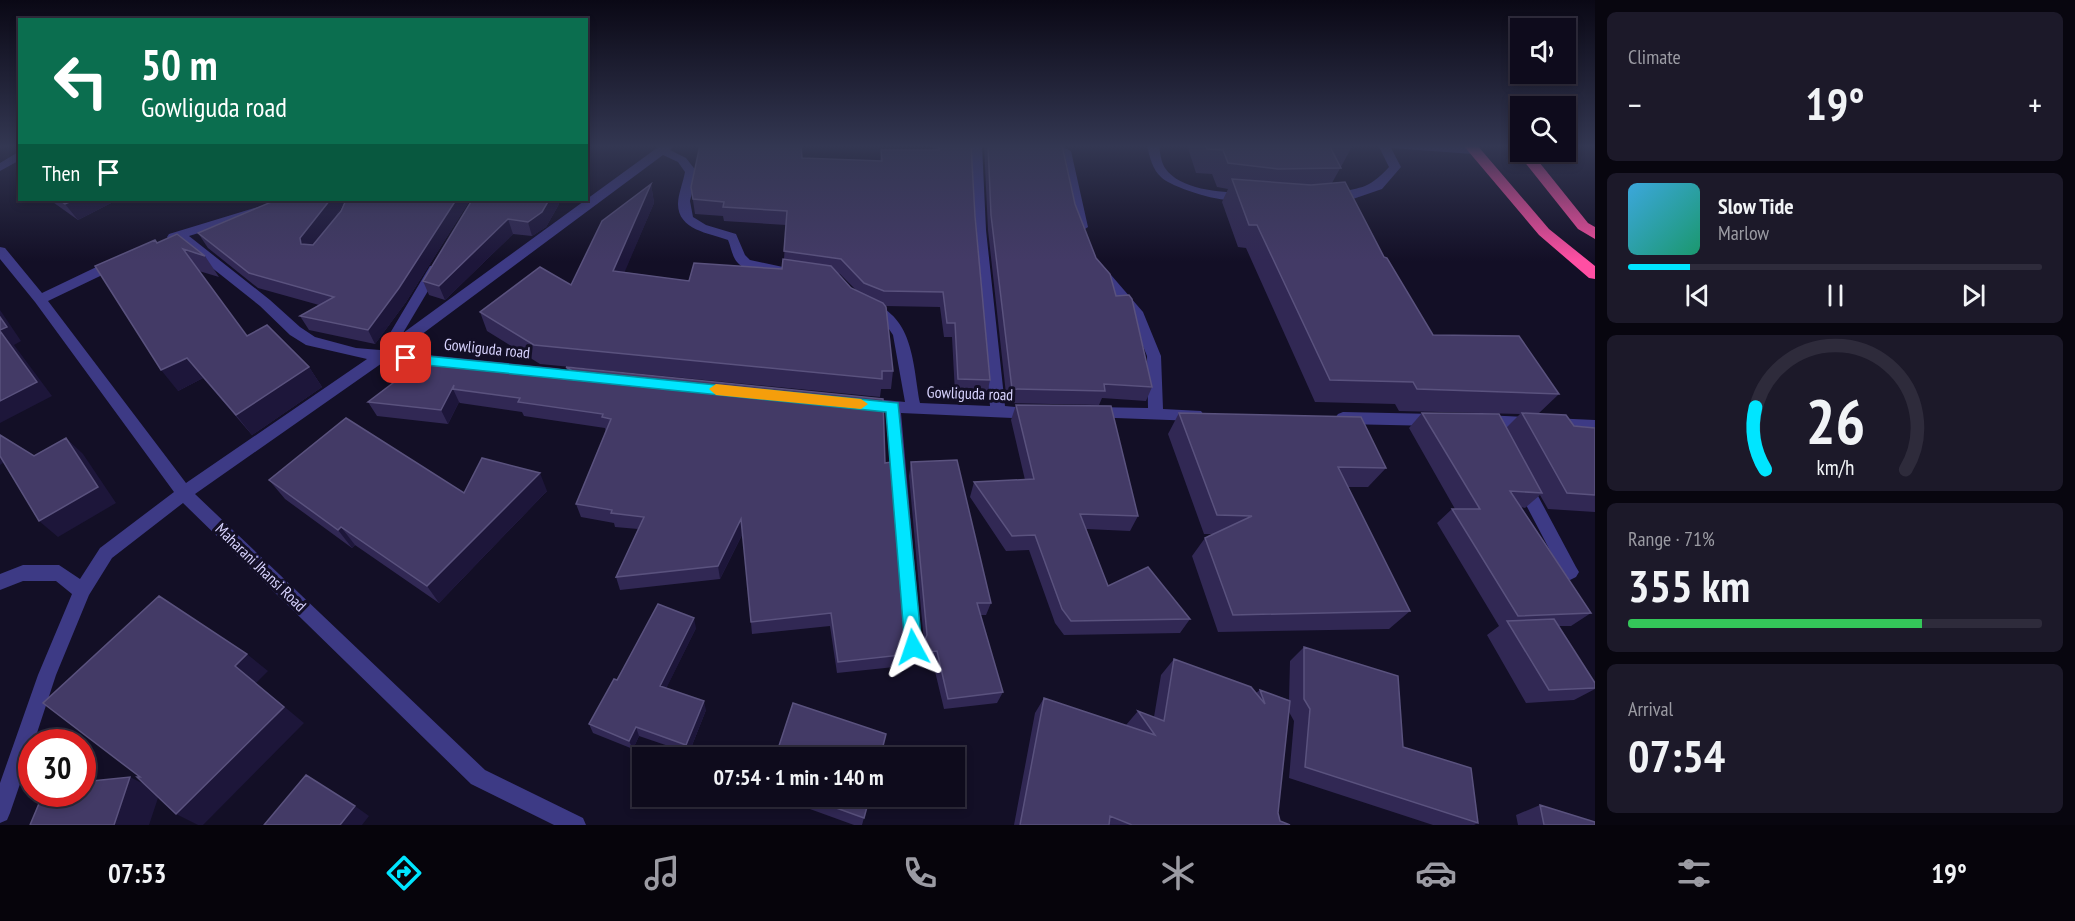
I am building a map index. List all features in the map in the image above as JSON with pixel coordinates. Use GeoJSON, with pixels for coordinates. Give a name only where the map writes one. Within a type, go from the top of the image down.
{"type":"FeatureCollection","features":[{"type":"Feature","properties":{"kind":"highway"},"geometry":{"type":"LineString","coordinates":[[1502,184],[1544,232],[1595,274]]}},
{"type":"Feature","properties":{"kind":"highway"},"geometry":{"type":"LineString","coordinates":[[1549,184],[1583,226],[1595,234]]}},
{"type":"Feature","properties":{"kind":"street"},"geometry":{"type":"LineString","coordinates":[[0,813],[47,675],[82,591],[106,553],[184,493],[382,356],[618,184]]}},
{"type":"Feature","properties":{"kind":"street"},"geometry":{"type":"LineString","coordinates":[[688,184],[684,203],[685,215],[688,219],[702,228],[732,237],[735,240],[739,257],[744,262],[766,269],[790,272]]}},
{"type":"Feature","properties":{"kind":"street"},"geometry":{"type":"LineString","coordinates":[[978,184],[980,230],[998,412]]}},
{"type":"Feature","properties":{"kind":"street"},"geometry":{"type":"LineString","coordinates":[[1072,184],[1079,218],[1087,240]]}},
{"type":"Feature","properties":{"kind":"street"},"geometry":{"type":"LineString","coordinates":[[1180,184],[1217,195],[1252,198]]}},
{"type":"Feature","properties":{"kind":"street"},"geometry":{"type":"LineString","coordinates":[[1320,199],[1350,196],[1380,184]]}},
{"type":"Feature","properties":{"kind":"street"},"geometry":{"type":"LineString","coordinates":[[157,244],[178,234],[289,201]]}},
{"type":"Feature","properties":{"kind":"street","name":"Gowliguda road"},"geometry":{"type":"LineString","coordinates":[[178,234],[265,303],[295,331],[311,341],[356,353],[572,375]]}},
{"type":"Feature","properties":{"kind":"street","name":"Maharani Jhansi Road"},"geometry":{"type":"LineString","coordinates":[[0,251],[40,299],[184,493],[478,777],[576,825]]}},
{"type":"Feature","properties":{"kind":"street"},"geometry":{"type":"LineString","coordinates":[[40,299],[125,259]]}},
{"type":"Feature","properties":{"kind":"street"},"geometry":{"type":"LineString","coordinates":[[382,356],[442,259]]}},
{"type":"Feature","properties":{"kind":"street"},"geometry":{"type":"LineString","coordinates":[[1096,261],[1100,272],[1136,312],[1154,356],[1156,414]]}},
{"type":"Feature","properties":{"kind":"street"},"geometry":{"type":"LineString","coordinates":[[856,302],[888,317],[900,334],[914,409]]}},
{"type":"Feature","properties":{"kind":"street","name":"Gowliguda road"},"geometry":{"type":"LineString","coordinates":[[845,402],[914,409],[1054,413]]}},
{"type":"Feature","properties":{"kind":"street"},"geometry":{"type":"LineString","coordinates":[[893,407],[913,647]]}},
{"type":"Feature","properties":{"kind":"street"},"geometry":{"type":"LineString","coordinates":[[1077,413],[1216,416]]}},
{"type":"Feature","properties":{"kind":"street"},"geometry":{"type":"LineString","coordinates":[[1323,418],[1490,421],[1595,426]]}},
{"type":"Feature","properties":{"kind":"street"},"geometry":{"type":"LineString","coordinates":[[1490,421],[1501,441]]}},
{"type":"Feature","properties":{"kind":"street"},"geometry":{"type":"LineString","coordinates":[[1517,472],[1570,572]]}},
{"type":"Feature","properties":{"kind":"street"},"geometry":{"type":"LineString","coordinates":[[0,582],[23,573],[59,573],[82,591]]}},
{"type":"Feature","properties":{"kind":"building"},"geometry":{"type":"Polygon","coordinates":[[[651,184],[613,271],[689,281],[694,263],[782,269],[783,259],[831,266],[851,288],[883,303],[886,307],[893,371],[882,371],[882,379],[534,345],[480,312],[540,267],[571,285],[602,221],[651,184]]]}},
{"type":"Feature","properties":{"kind":"building"},"geometry":{"type":"Polygon","coordinates":[[[692,184],[973,184],[990,380],[958,379],[955,323],[947,323],[943,292],[884,291],[864,283],[841,259],[784,251],[787,211],[723,207],[724,202],[693,199],[692,184]]]}},
{"type":"Feature","properties":{"kind":"building"},"geometry":{"type":"Polygon","coordinates":[[[990,184],[1070,184],[1075,204],[1096,258],[1110,274],[1116,296],[1129,295],[1132,299],[1152,387],[1104,384],[1105,391],[1012,389],[991,215],[990,184]]]}},
{"type":"Feature","properties":{"kind":"building"},"geometry":{"type":"Polygon","coordinates":[[[1234,184],[1346,184],[1384,257],[1387,258],[1433,335],[1519,336],[1559,394],[1417,389],[1413,382],[1330,380],[1257,225],[1249,225],[1234,184]]]}},
{"type":"Feature","properties":{"kind":"building"},"geometry":{"type":"Polygon","coordinates":[[[274,201],[329,201],[300,238],[301,244],[313,245],[341,211],[346,201],[455,201],[399,288],[368,330],[300,316],[334,297],[249,273],[198,233],[274,201]]]}},
{"type":"Feature","properties":{"kind":"building"},"geometry":{"type":"Polygon","coordinates":[[[471,201],[548,201],[542,212],[528,222],[508,219],[439,286],[423,281],[471,201]]]}},
{"type":"Feature","properties":{"kind":"building"},"geometry":{"type":"Polygon","coordinates":[[[177,234],[205,256],[183,249],[247,336],[267,325],[309,367],[236,415],[187,358],[161,370],[95,266],[155,240],[157,243],[177,234]]]}},
{"type":"Feature","properties":{"kind":"building"},"geometry":{"type":"Polygon","coordinates":[[[0,317],[7,327],[0,330],[0,317]]]}},
{"type":"Feature","properties":{"kind":"building"},"geometry":{"type":"Polygon","coordinates":[[[0,331],[37,382],[0,401],[0,331]]]}},
{"type":"Feature","properties":{"kind":"building"},"geometry":{"type":"Polygon","coordinates":[[[418,364],[577,374],[566,367],[883,399],[885,463],[891,462],[905,636],[909,643],[917,646],[924,642],[927,635],[911,462],[957,460],[991,603],[977,603],[1003,692],[948,699],[937,651],[838,662],[831,613],[751,622],[741,519],[718,566],[616,577],[644,517],[611,513],[612,510],[576,504],[611,419],[602,417],[603,414],[518,402],[520,398],[453,389],[454,385],[441,410],[368,402],[418,364]]]}},
{"type":"Feature","properties":{"kind":"building"},"geometry":{"type":"Polygon","coordinates":[[[1016,405],[1111,406],[1138,516],[1080,514],[1108,586],[1148,567],[1190,619],[1071,621],[1062,609],[1035,535],[1012,536],[974,482],[1034,479],[1016,405]]]}},
{"type":"Feature","properties":{"kind":"building"},"geometry":{"type":"Polygon","coordinates":[[[1179,413],[1361,417],[1386,468],[1338,467],[1410,611],[1233,615],[1205,538],[1252,516],[1217,515],[1179,413]]]}},
{"type":"Feature","properties":{"kind":"building"},"geometry":{"type":"Polygon","coordinates":[[[1422,413],[1499,414],[1542,493],[1510,491],[1591,613],[1518,616],[1452,509],[1480,509],[1422,413]]]}},
{"type":"Feature","properties":{"kind":"building"},"geometry":{"type":"Polygon","coordinates":[[[1522,413],[1566,415],[1574,426],[1595,428],[1595,495],[1567,493],[1522,413]]]}},
{"type":"Feature","properties":{"kind":"building"},"geometry":{"type":"Polygon","coordinates":[[[346,418],[464,493],[482,458],[540,473],[427,586],[341,527],[338,530],[269,480],[346,418]]]}},
{"type":"Feature","properties":{"kind":"building"},"geometry":{"type":"Polygon","coordinates":[[[0,435],[34,456],[66,438],[98,487],[39,521],[0,456],[0,435]]]}},
{"type":"Feature","properties":{"kind":"building"},"geometry":{"type":"Polygon","coordinates":[[[159,596],[247,654],[235,666],[284,707],[176,814],[137,777],[140,777],[96,743],[96,729],[77,729],[43,703],[159,596]]]}},
{"type":"Feature","properties":{"kind":"building"},"geometry":{"type":"Polygon","coordinates":[[[658,604],[694,618],[660,686],[704,701],[686,745],[636,727],[629,741],[589,724],[614,679],[617,680],[658,604]]]}},
{"type":"Feature","properties":{"kind":"building"},"geometry":{"type":"Polygon","coordinates":[[[1554,619],[1595,683],[1595,688],[1549,690],[1507,621],[1554,619]]]}},
{"type":"Feature","properties":{"kind":"building"},"geometry":{"type":"Polygon","coordinates":[[[1304,647],[1398,676],[1403,747],[1471,768],[1478,823],[1305,767],[1310,709],[1304,699],[1304,647]]]}},
{"type":"Feature","properties":{"kind":"building"},"geometry":{"type":"Polygon","coordinates":[[[1174,659],[1251,687],[1265,704],[1260,690],[1290,701],[1278,813],[1280,821],[1290,825],[1132,825],[1110,816],[1109,825],[1020,825],[1044,698],[1155,735],[1138,711],[1164,721],[1174,659]]]}},
{"type":"Feature","properties":{"kind":"building"},"geometry":{"type":"Polygon","coordinates":[[[793,703],[886,734],[883,747],[779,747],[793,703]]]}},
{"type":"Feature","properties":{"kind":"building"},"geometry":{"type":"Polygon","coordinates":[[[306,775],[355,806],[340,825],[264,825],[306,775]]]}},
{"type":"Feature","properties":{"kind":"building"},"geometry":{"type":"Polygon","coordinates":[[[130,777],[114,825],[30,825],[38,807],[96,807],[96,781],[130,777]]]}},
{"type":"Feature","properties":{"kind":"building"},"geometry":{"type":"Polygon","coordinates":[[[1540,805],[1595,822],[1595,825],[1544,825],[1540,805]]]}},
{"type":"Feature","properties":{"kind":"building"},"geometry":{"type":"Polygon","coordinates":[[[834,807],[867,807],[864,818],[834,807]]]}},
{"type":"Feature","properties":{"kind":"slow traffic"},"geometry":{"type":"LineString","coordinates":[[716,389],[861,404]]}},
{"type":"Feature","properties":{"kind":"route"},"geometry":{"type":"LineString","coordinates":[[406,358],[893,407],[913,647]]}}]}
